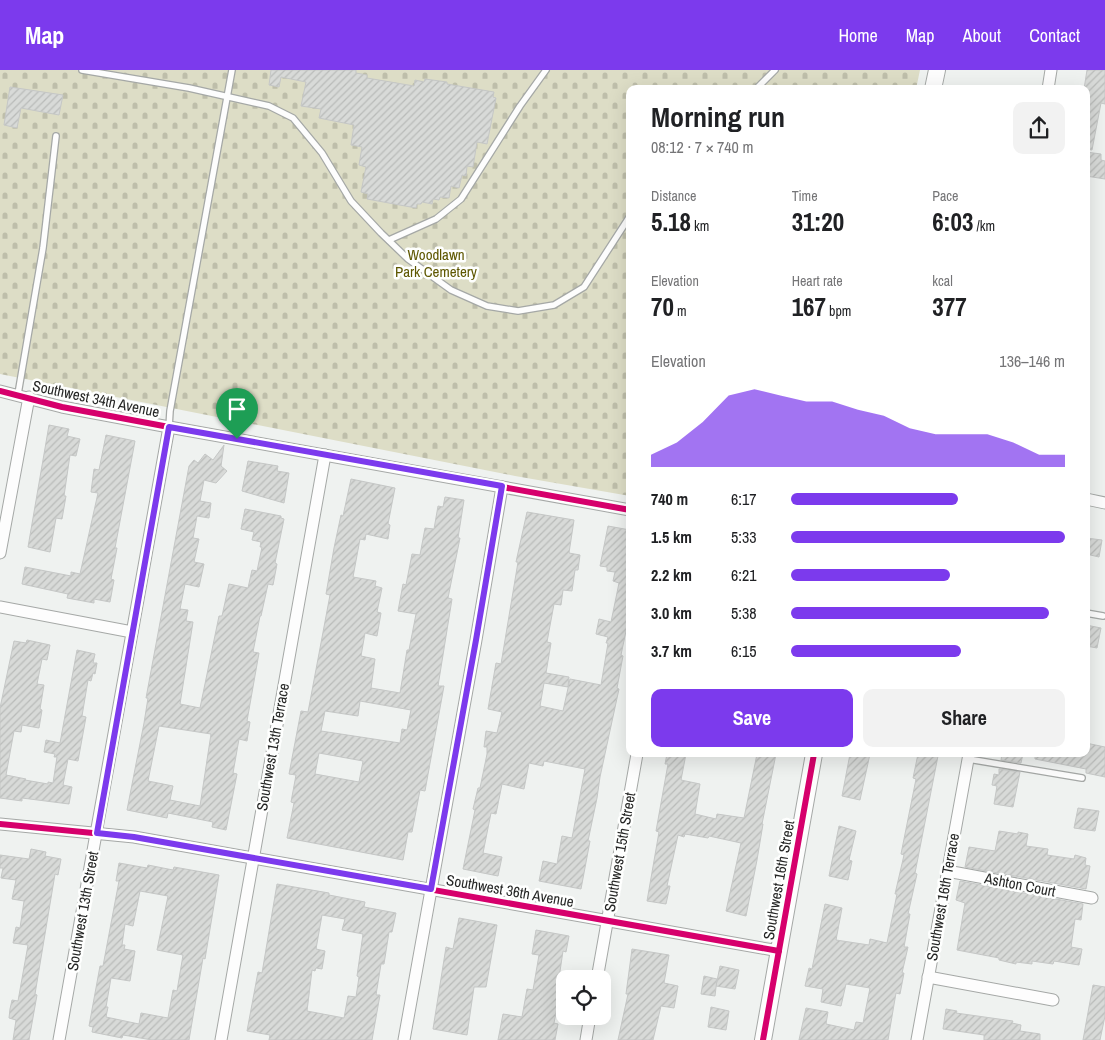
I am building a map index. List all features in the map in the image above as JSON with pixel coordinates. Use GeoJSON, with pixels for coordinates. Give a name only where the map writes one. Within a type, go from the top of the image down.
{"type":"FeatureCollection","features":[{"type":"Feature","properties":{"kind":"street"},"geometry":{"type":"LineString","coordinates":[[934,85],[937,70]]}},
{"type":"Feature","properties":{"kind":"street"},"geometry":{"type":"LineString","coordinates":[[1049,85],[1051,70]]}},
{"type":"Feature","properties":{"kind":"street","name":"Southwest 34th Avenue"},"geometry":{"type":"LineString","coordinates":[[0,390],[62,407],[626,509]]}},
{"type":"Feature","properties":{"kind":"street"},"geometry":{"type":"LineString","coordinates":[[0,553],[23,396]]}},
{"type":"Feature","properties":{"kind":"street","name":"Southwest 13th Street"},"geometry":{"type":"LineString","coordinates":[[59,1040],[169,427]]}},
{"type":"Feature","properties":{"kind":"street","name":"Southwest 13th Terrace"},"geometry":{"type":"LineString","coordinates":[[221,1040],[324,455]]}},
{"type":"Feature","properties":{"kind":"street"},"geometry":{"type":"LineString","coordinates":[[404,1040],[502,486]]}},
{"type":"Feature","properties":{"kind":"street"},"geometry":{"type":"LineString","coordinates":[[1090,500],[1105,503]]}},
{"type":"Feature","properties":{"kind":"street"},"geometry":{"type":"LineString","coordinates":[[0,607],[132,632]]}},
{"type":"Feature","properties":{"kind":"street","name":"Southwest 15th Street"},"geometry":{"type":"LineString","coordinates":[[599,970],[636,757]]}},
{"type":"Feature","properties":{"kind":"street","name":"Southwest 16th Street"},"geometry":{"type":"LineString","coordinates":[[763,1040],[813,757]]}},
{"type":"Feature","properties":{"kind":"street","name":"Southwest 16th Terrace"},"geometry":{"type":"LineString","coordinates":[[917,1040],[968,757]]}},
{"type":"Feature","properties":{"kind":"street","name":"Southwest 36th Avenue"},"geometry":{"type":"LineString","coordinates":[[0,824],[134,837],[779,952]]}},
{"type":"Feature","properties":{"kind":"street","name":"Ashton Court"},"geometry":{"type":"LineString","coordinates":[[947,871],[1092,898]]}},
{"type":"Feature","properties":{"kind":"street"},"geometry":{"type":"LineString","coordinates":[[928,977],[1053,1000]]}},
{"type":"Feature","properties":{"kind":"street"},"geometry":{"type":"LineString","coordinates":[[586,1040],[588,1025]]}},
{"type":"Feature","properties":{"kind":"lane"},"geometry":{"type":"LineString","coordinates":[[82,70],[189,88],[269,106],[293,118],[322,153],[351,201],[388,240],[408,259],[451,290],[488,306],[518,311],[554,305],[584,287],[626,222]]}},
{"type":"Feature","properties":{"kind":"lane"},"geometry":{"type":"LineString","coordinates":[[169,427],[170,411],[232,70]]}},
{"type":"Feature","properties":{"kind":"lane"},"geometry":{"type":"LineString","coordinates":[[388,240],[436,218],[461,199],[520,106],[546,70]]}},
{"type":"Feature","properties":{"kind":"lane"},"geometry":{"type":"LineString","coordinates":[[760,85],[775,70]]}},
{"type":"Feature","properties":{"kind":"lane"},"geometry":{"type":"LineString","coordinates":[[23,396],[56,136]]}},
{"type":"Feature","properties":{"kind":"lane"},"geometry":{"type":"LineString","coordinates":[[1090,614],[1103,616]]}},
{"type":"Feature","properties":{"kind":"lane"},"geometry":{"type":"LineString","coordinates":[[973,757],[1082,778]]}},
{"type":"Feature","properties":{"kind":"green space","name":"Woodlawn Park Cemetery"},"geometry":{"type":"Polygon","coordinates":[[[0,70],[920,70],[917,85],[626,85],[626,495],[515,476],[0,374],[0,70]]]}},
{"type":"Feature","properties":{"kind":"building"},"geometry":{"type":"Polygon","coordinates":[[[271,70],[356,70],[356,73],[367,75],[367,78],[414,86],[415,80],[424,82],[425,79],[494,92],[493,97],[496,98],[487,144],[477,142],[473,167],[467,166],[466,176],[462,175],[459,188],[451,186],[449,198],[440,197],[439,200],[433,199],[432,204],[422,202],[417,204],[416,208],[367,199],[368,194],[361,192],[366,167],[359,165],[362,147],[351,145],[354,125],[319,118],[321,109],[301,106],[306,82],[281,77],[279,87],[269,85],[271,70]]]}},
{"type":"Feature","properties":{"kind":"building"},"geometry":{"type":"Polygon","coordinates":[[[1087,70],[1105,70],[1105,104],[1101,103],[1092,150],[1090,150],[1090,85],[1085,85],[1087,70]]]}},
{"type":"Feature","properties":{"kind":"building"},"geometry":{"type":"Polygon","coordinates":[[[10,87],[63,95],[59,115],[21,108],[17,128],[4,125],[10,87]]]}},
{"type":"Feature","properties":{"kind":"building"},"geometry":{"type":"Polygon","coordinates":[[[1090,153],[1101,154],[1101,160],[1105,161],[1105,179],[1090,177],[1090,153]]]}},
{"type":"Feature","properties":{"kind":"building"},"geometry":{"type":"Polygon","coordinates":[[[49,425],[69,429],[67,436],[80,439],[76,456],[70,455],[62,519],[56,518],[50,552],[28,547],[49,425]]]}},
{"type":"Feature","properties":{"kind":"building"},"geometry":{"type":"Polygon","coordinates":[[[106,435],[135,441],[115,548],[117,548],[111,579],[114,580],[110,602],[94,599],[94,603],[67,598],[68,594],[22,584],[25,567],[71,576],[71,572],[80,574],[98,493],[91,492],[94,469],[99,470],[106,435]]]}},
{"type":"Feature","properties":{"kind":"building"},"geometry":{"type":"Polygon","coordinates":[[[224,445],[221,466],[227,471],[216,483],[204,480],[200,501],[211,503],[209,518],[197,516],[193,538],[199,539],[194,562],[204,564],[199,587],[185,584],[180,609],[188,610],[186,621],[193,622],[180,704],[200,708],[219,616],[222,616],[229,584],[248,588],[252,570],[257,571],[262,547],[260,547],[261,542],[252,540],[254,532],[241,529],[245,509],[281,516],[284,519],[275,563],[277,564],[273,585],[268,584],[253,652],[259,653],[247,721],[250,722],[247,741],[239,739],[233,773],[237,774],[226,830],[212,827],[213,822],[168,813],[167,818],[127,810],[189,466],[194,460],[198,463],[205,454],[213,460],[224,445]],[[159,726],[148,781],[173,786],[170,800],[200,806],[211,734],[159,726]]]}},
{"type":"Feature","properties":{"kind":"building"},"geometry":{"type":"Polygon","coordinates":[[[248,461],[278,466],[277,471],[289,473],[284,503],[242,491],[248,461]]]}},
{"type":"Feature","properties":{"kind":"building"},"geometry":{"type":"Polygon","coordinates":[[[351,479],[395,488],[388,524],[390,525],[388,539],[366,534],[365,540],[360,539],[353,577],[376,581],[375,586],[382,588],[377,612],[381,613],[377,636],[365,633],[361,656],[375,659],[371,688],[400,693],[407,650],[409,650],[416,614],[398,611],[403,584],[406,585],[412,554],[420,555],[425,528],[434,529],[438,506],[443,507],[445,497],[464,500],[458,538],[460,538],[448,598],[452,599],[438,686],[444,686],[425,791],[420,790],[412,832],[408,832],[403,860],[287,838],[294,803],[291,802],[296,775],[289,774],[301,711],[308,712],[330,595],[326,594],[334,548],[341,515],[343,516],[351,479]],[[360,701],[358,716],[325,711],[321,731],[400,743],[402,729],[407,730],[411,710],[360,701]],[[319,753],[315,774],[359,782],[363,761],[319,753]]]}},
{"type":"Feature","properties":{"kind":"building"},"geometry":{"type":"Polygon","coordinates":[[[527,512],[574,520],[569,553],[580,555],[578,570],[575,570],[572,591],[563,590],[561,605],[554,604],[547,642],[551,643],[546,673],[569,677],[568,687],[544,683],[540,706],[563,711],[570,679],[601,685],[608,637],[596,634],[599,619],[611,622],[619,583],[613,581],[615,572],[607,571],[607,567],[600,566],[608,526],[626,529],[626,631],[617,688],[619,689],[600,777],[581,889],[539,881],[543,861],[557,864],[562,836],[572,838],[585,769],[544,761],[543,766],[529,763],[524,789],[502,784],[496,814],[491,813],[483,853],[502,857],[498,876],[463,869],[475,810],[473,809],[478,788],[480,788],[487,754],[487,747],[484,747],[486,731],[497,733],[502,712],[488,709],[496,663],[501,664],[518,562],[516,562],[527,512]]]}},
{"type":"Feature","properties":{"kind":"building"},"geometry":{"type":"Polygon","coordinates":[[[1090,538],[1102,540],[1099,557],[1090,555],[1090,538]]]}},
{"type":"Feature","properties":{"kind":"building"},"geometry":{"type":"Polygon","coordinates":[[[1090,626],[1101,628],[1097,648],[1090,647],[1090,626]]]}},
{"type":"Feature","properties":{"kind":"building"},"geometry":{"type":"Polygon","coordinates":[[[27,640],[50,645],[47,660],[42,659],[37,684],[44,685],[39,728],[22,725],[21,732],[14,731],[6,775],[25,780],[48,784],[48,782],[53,783],[57,757],[54,757],[55,754],[44,752],[46,740],[60,743],[77,650],[95,654],[93,663],[97,663],[95,674],[93,673],[91,681],[88,680],[82,716],[86,717],[78,761],[68,759],[63,785],[72,787],[69,804],[22,798],[22,801],[0,798],[0,708],[14,641],[26,643],[27,640]]]}},
{"type":"Feature","properties":{"kind":"building"},"geometry":{"type":"Polygon","coordinates":[[[1090,744],[1105,747],[1105,777],[1086,773],[1086,769],[1035,759],[1035,757],[1090,757],[1090,744]]]}},
{"type":"Feature","properties":{"kind":"building"},"geometry":{"type":"Polygon","coordinates":[[[666,757],[685,757],[681,780],[700,784],[695,814],[716,819],[717,814],[744,818],[756,757],[775,757],[746,916],[726,911],[741,843],[709,836],[708,838],[685,834],[684,837],[678,835],[667,886],[670,886],[666,904],[647,901],[659,832],[656,831],[668,764],[665,764],[666,757]]]}},
{"type":"Feature","properties":{"kind":"building"},"geometry":{"type":"Polygon","coordinates":[[[849,757],[869,757],[860,800],[842,796],[849,757]]]}},
{"type":"Feature","properties":{"kind":"building"},"geometry":{"type":"Polygon","coordinates":[[[917,757],[938,757],[908,914],[910,914],[904,947],[908,947],[902,973],[904,973],[900,994],[896,993],[888,1040],[799,1040],[806,1008],[828,1012],[826,1024],[854,1030],[856,1022],[863,1023],[870,988],[846,984],[841,1006],[821,1002],[823,989],[805,986],[809,968],[812,969],[825,904],[842,908],[836,940],[869,945],[870,939],[887,943],[904,855],[901,854],[916,779],[913,778],[917,757]]]}},
{"type":"Feature","properties":{"kind":"building"},"geometry":{"type":"Polygon","coordinates":[[[1002,757],[1022,757],[1021,763],[1001,760],[1002,757]]]}},
{"type":"Feature","properties":{"kind":"building"},"geometry":{"type":"Polygon","coordinates":[[[999,769],[1020,772],[1013,807],[994,804],[997,786],[992,785],[994,774],[999,775],[999,769]]]}},
{"type":"Feature","properties":{"kind":"building"},"geometry":{"type":"Polygon","coordinates":[[[1078,808],[1099,811],[1095,831],[1074,828],[1078,808]]]}},
{"type":"Feature","properties":{"kind":"building"},"geometry":{"type":"Polygon","coordinates":[[[839,826],[856,831],[849,860],[852,861],[848,880],[829,876],[839,826]]]}},
{"type":"Feature","properties":{"kind":"building"},"geometry":{"type":"Polygon","coordinates":[[[999,831],[1028,834],[1026,846],[1048,849],[1047,855],[1074,859],[1075,855],[1086,858],[1085,865],[1090,866],[1086,889],[965,867],[969,847],[995,851],[999,831]]]}},
{"type":"Feature","properties":{"kind":"building"},"geometry":{"type":"Polygon","coordinates":[[[31,849],[46,852],[45,856],[61,859],[58,875],[55,874],[29,1040],[13,1040],[16,1020],[9,1018],[10,1009],[12,1000],[18,1001],[28,945],[13,943],[16,927],[20,928],[24,901],[12,899],[16,880],[1,878],[3,868],[0,868],[0,855],[29,859],[31,849]]]}},
{"type":"Feature","properties":{"kind":"building"},"geometry":{"type":"Polygon","coordinates":[[[119,863],[147,868],[148,865],[173,870],[174,867],[219,875],[189,1040],[152,1040],[123,1035],[122,1038],[92,1032],[93,1027],[89,1026],[100,966],[103,966],[119,881],[116,881],[119,863]],[[140,891],[133,926],[125,924],[122,945],[125,945],[124,949],[135,951],[130,981],[111,978],[106,1017],[139,1024],[141,1013],[168,1018],[173,990],[177,991],[183,955],[157,950],[168,896],[140,891]]]}},
{"type":"Feature","properties":{"kind":"building"},"geometry":{"type":"Polygon","coordinates":[[[960,881],[1083,904],[1081,920],[1075,919],[1071,947],[1082,949],[1079,965],[1054,961],[1053,964],[1032,961],[1032,964],[1016,962],[1016,964],[999,960],[999,958],[957,950],[965,903],[956,900],[960,881]]]}},
{"type":"Feature","properties":{"kind":"building"},"geometry":{"type":"Polygon","coordinates":[[[277,884],[329,893],[329,895],[365,902],[364,907],[396,913],[392,932],[389,932],[384,964],[381,964],[376,995],[380,995],[372,1040],[269,1040],[270,1035],[247,1031],[258,972],[262,973],[277,884]],[[322,915],[316,949],[325,951],[322,969],[316,968],[315,971],[312,970],[307,1011],[344,1018],[348,996],[356,997],[363,934],[342,930],[345,919],[322,915]]]}},
{"type":"Feature","properties":{"kind":"building"},"geometry":{"type":"Polygon","coordinates":[[[459,918],[497,925],[486,987],[474,987],[467,1035],[433,1029],[446,947],[453,949],[459,918]]]}},
{"type":"Feature","properties":{"kind":"building"},"geometry":{"type":"Polygon","coordinates":[[[536,930],[569,936],[566,952],[563,951],[560,970],[556,970],[556,1013],[554,1023],[558,1025],[555,1040],[498,1040],[503,1014],[522,1017],[527,989],[533,990],[539,955],[532,954],[536,930]]]}},
{"type":"Feature","properties":{"kind":"building"},"geometry":{"type":"Polygon","coordinates":[[[632,949],[669,955],[664,983],[678,986],[674,1008],[661,1006],[653,1040],[618,1040],[628,994],[626,994],[632,949]]]}},
{"type":"Feature","properties":{"kind":"building"},"geometry":{"type":"Polygon","coordinates":[[[720,966],[739,970],[735,989],[716,986],[720,966]]]}},
{"type":"Feature","properties":{"kind":"building"},"geometry":{"type":"Polygon","coordinates":[[[704,976],[717,979],[715,996],[701,994],[704,976]]]}},
{"type":"Feature","properties":{"kind":"building"},"geometry":{"type":"Polygon","coordinates":[[[1093,985],[1105,987],[1105,1016],[1100,1040],[1083,1040],[1093,985]]]}},
{"type":"Feature","properties":{"kind":"building"},"geometry":{"type":"Polygon","coordinates":[[[711,1007],[729,1011],[726,1030],[708,1027],[711,1007]]]}},
{"type":"Feature","properties":{"kind":"building"},"geometry":{"type":"Polygon","coordinates":[[[946,1009],[957,1011],[956,1013],[1013,1021],[1012,1023],[1021,1025],[1020,1031],[1040,1034],[1040,1040],[984,1040],[984,1035],[943,1029],[946,1009]]]}},
{"type":"Feature","properties":{"kind":"cycle path"},"geometry":{"type":"LineString","coordinates":[[0,391],[62,407],[626,509]]}},
{"type":"Feature","properties":{"kind":"cycle path"},"geometry":{"type":"LineString","coordinates":[[763,1040],[813,757]]}},
{"type":"Feature","properties":{"kind":"cycle path"},"geometry":{"type":"LineString","coordinates":[[0,824],[134,837],[779,951]]}},
{"type":"Feature","properties":{"kind":"route"},"geometry":{"type":"LineString","coordinates":[[169,427],[237,439],[502,486],[431,889],[134,837],[97,833],[169,427]]}}]}
